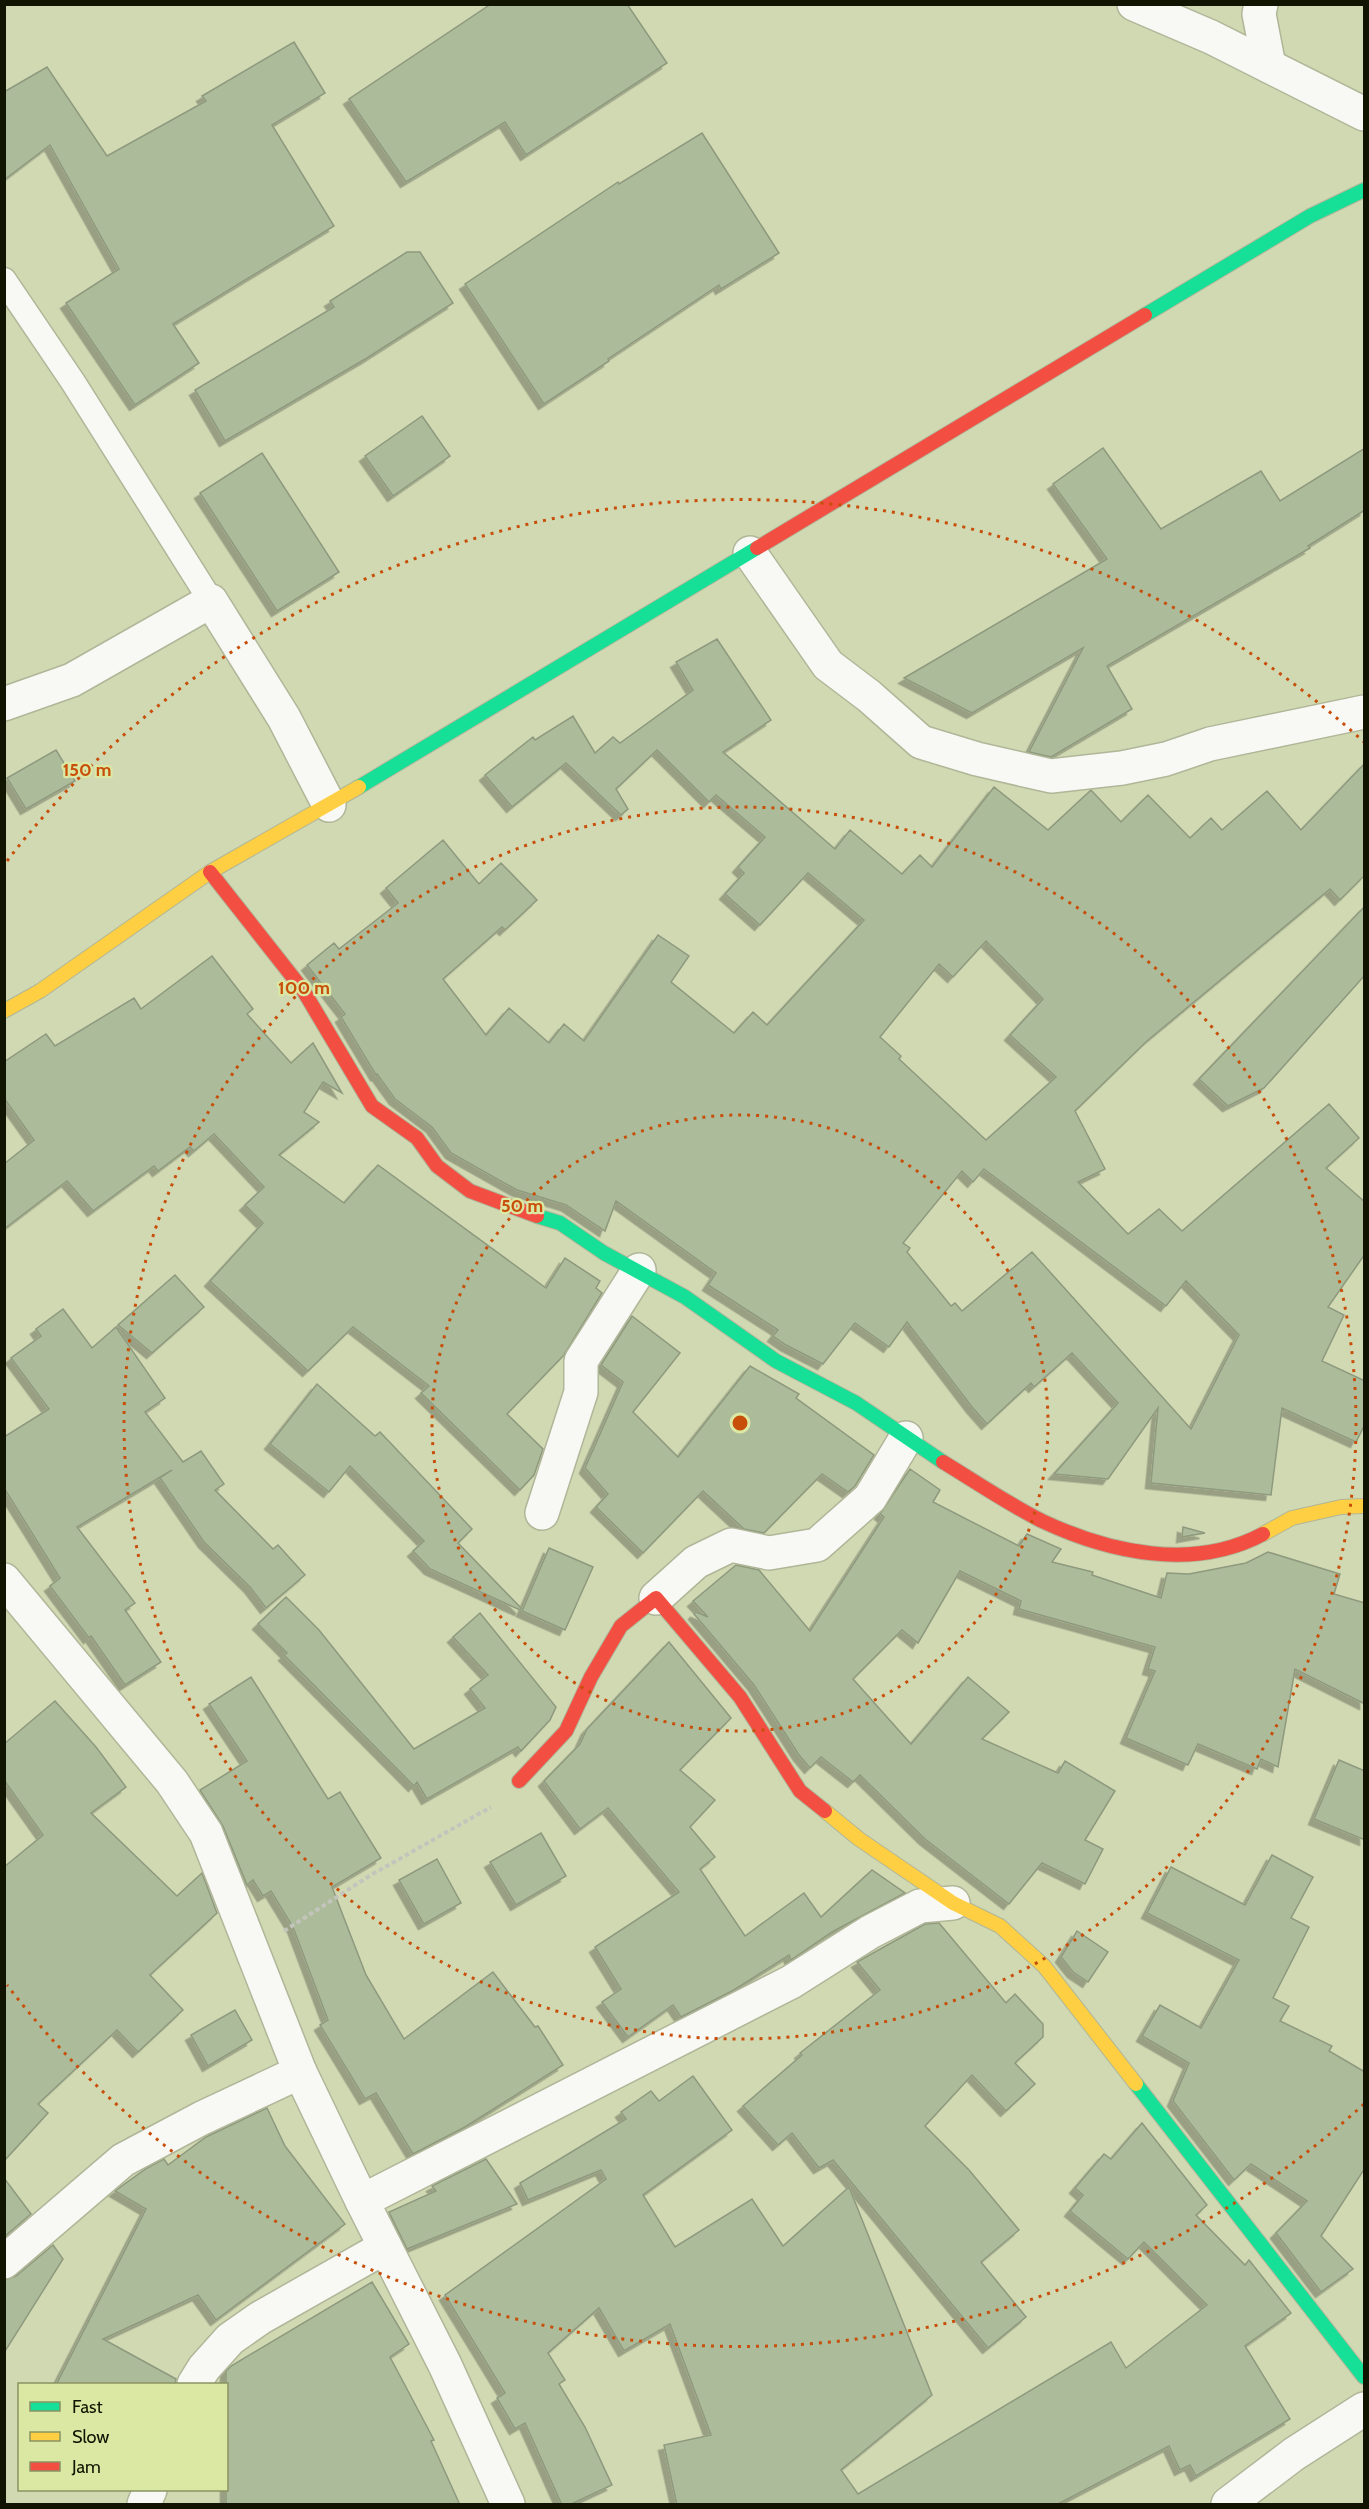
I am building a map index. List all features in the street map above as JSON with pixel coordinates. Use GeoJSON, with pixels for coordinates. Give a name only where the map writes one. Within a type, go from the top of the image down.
{"type":"FeatureCollection","features":[{"type":"Feature","properties":{"kind":"street"},"geometry":{"type":"LineString","coordinates":[[1261,4],[1259,14],[1269,66]]}},
{"type":"Feature","properties":{"kind":"street"},"geometry":{"type":"LineString","coordinates":[[1139,5],[1365,114]]}},
{"type":"Feature","properties":{"kind":"street"},"geometry":{"type":"LineString","coordinates":[[4,1011],[40,991],[210,872],[329,805],[1310,216],[1365,190]]}},
{"type":"Feature","properties":{"kind":"street"},"geometry":{"type":"LineString","coordinates":[[750,553],[828,665],[869,696],[921,742],[977,759],[1051,776],[1122,768],[1166,759],[1210,744],[1365,712]]}},
{"type":"Feature","properties":{"kind":"street"},"geometry":{"type":"LineString","coordinates":[[5,703],[72,680],[211,601],[284,718],[329,805]]}},
{"type":"Feature","properties":{"kind":"street"},"geometry":{"type":"LineString","coordinates":[[210,872],[303,990],[372,1106],[417,1138],[437,1166],[470,1191],[506,1206],[560,1223],[604,1253],[639,1270],[720,1320],[776,1361],[856,1403],[906,1438],[1041,1520],[1119,1549],[1186,1556],[1242,1545],[1292,1518],[1341,1507],[1365,1506]]}},
{"type":"Feature","properties":{"kind":"street"},"geometry":{"type":"LineString","coordinates":[[542,1513],[581,1392],[581,1361],[639,1270]]}},
{"type":"Feature","properties":{"kind":"street"},"geometry":{"type":"LineString","coordinates":[[519,1781],[566,1731],[591,1677],[621,1626],[696,1562],[731,1545],[769,1554],[817,1545],[870,1498],[906,1438]]}},
{"type":"Feature","properties":{"kind":"street"},"geometry":{"type":"LineString","coordinates":[[4,1580],[172,1782],[206,1833],[300,2072],[445,2365],[508,2505]]}},
{"type":"Feature","properties":{"kind":"street"},"geometry":{"type":"LineString","coordinates":[[656,1598],[740,1697],[800,1791],[860,1839],[953,1903],[1000,1926],[1044,1966],[1365,2377]]}},
{"type":"Feature","properties":{"kind":"street"},"geometry":{"type":"LineString","coordinates":[[362,2201],[791,1982],[870,1932],[920,1906],[953,1903]]}},
{"type":"Feature","properties":{"kind":"street"},"geometry":{"type":"LineString","coordinates":[[4,2262],[123,2160],[202,2118],[300,2072]]}},
{"type":"Feature","properties":{"kind":"street"},"geometry":{"type":"LineString","coordinates":[[195,2383],[204,2368],[230,2339],[260,2318],[385,2247]]}},
{"type":"Feature","properties":{"kind":"street"},"geometry":{"type":"LineString","coordinates":[[1228,2505],[1294,2454],[1365,2409]]}},
{"type":"Feature","properties":{"kind":"street"},"geometry":{"type":"LineString","coordinates":[[144,2505],[150,2491]]}},
{"type":"Feature","properties":{"kind":"lane"},"geometry":{"type":"LineString","coordinates":[[5,285],[73,382],[211,601]]}},
{"type":"Feature","properties":{"kind":"path"},"geometry":{"type":"LineString","coordinates":[[254,1952],[371,1875],[500,1802],[519,1781]]}},
{"type":"Feature","properties":{"kind":"building"},"geometry":{"type":"Polygon","coordinates":[[[491,4],[627,4],[667,63],[526,155],[505,122],[406,182],[349,99],[491,4]]]}},
{"type":"Feature","properties":{"kind":"building"},"geometry":{"type":"Polygon","coordinates":[[[294,42],[325,93],[272,125],[334,226],[173,324],[199,363],[135,405],[66,303],[119,269],[50,145],[4,180],[4,92],[47,67],[107,156],[206,101],[202,96],[294,42]]]}},
{"type":"Feature","properties":{"kind":"building"},"geometry":{"type":"Polygon","coordinates":[[[702,133],[779,253],[721,289],[719,285],[544,404],[465,284],[618,182],[619,184],[702,133]]]}},
{"type":"Feature","properties":{"kind":"building"},"geometry":{"type":"Polygon","coordinates":[[[407,252],[420,252],[453,303],[367,358],[225,441],[195,390],[334,307],[330,301],[407,252]]]}},
{"type":"Feature","properties":{"kind":"building"},"geometry":{"type":"Polygon","coordinates":[[[422,416],[450,456],[393,496],[365,456],[422,416]]]}},
{"type":"Feature","properties":{"kind":"building"},"geometry":{"type":"Polygon","coordinates":[[[1103,448],[1161,529],[1261,471],[1280,501],[1365,448],[1365,510],[1308,546],[1310,548],[1107,666],[1132,709],[1051,757],[1029,752],[1083,648],[972,713],[904,678],[1107,559],[1053,484],[1103,448]]]}},
{"type":"Feature","properties":{"kind":"building"},"geometry":{"type":"Polygon","coordinates":[[[262,453],[339,572],[277,611],[200,493],[262,453]]]}},
{"type":"Feature","properties":{"kind":"building"},"geometry":{"type":"Polygon","coordinates":[[[717,639],[771,720],[723,752],[835,849],[850,830],[902,874],[920,855],[932,867],[994,787],[1048,830],[1091,790],[1121,822],[1148,795],[1190,838],[1211,818],[1222,830],[1267,791],[1301,830],[1365,763],[1365,875],[1340,900],[1330,889],[1147,1041],[1075,1111],[1105,1169],[1078,1182],[1128,1234],[1159,1209],[1182,1231],[1329,1104],[1359,1138],[1326,1168],[1365,1202],[1365,1254],[1328,1307],[1344,1315],[1322,1361],[1365,1381],[1365,1424],[1356,1442],[1282,1408],[1271,1495],[1151,1483],[1158,1408],[1108,1479],[1054,1474],[1118,1403],[1072,1353],[1034,1387],[1031,1383],[987,1424],[907,1322],[889,1347],[855,1323],[823,1364],[786,1345],[773,1336],[778,1330],[708,1285],[716,1273],[616,1201],[605,1231],[566,1205],[517,1190],[451,1153],[432,1127],[395,1099],[376,1075],[341,1017],[345,1014],[307,965],[334,943],[339,949],[398,903],[386,888],[443,840],[479,884],[501,863],[537,900],[505,930],[502,927],[443,979],[486,1035],[509,1008],[549,1043],[564,1024],[584,1041],[658,935],[689,956],[671,982],[734,1033],[753,1012],[767,1025],[864,920],[808,873],[760,925],[725,894],[744,873],[738,867],[765,837],[716,795],[709,802],[657,750],[616,789],[628,809],[621,815],[566,763],[512,807],[485,775],[533,737],[535,740],[573,716],[595,753],[613,737],[620,743],[693,690],[676,662],[717,639]],[[986,941],[953,977],[939,964],[880,1037],[901,1056],[899,1059],[986,1140],[1056,1077],[1010,1035],[1043,999],[986,941]],[[984,1169],[973,1182],[962,1171],[903,1243],[910,1248],[907,1252],[951,1306],[955,1303],[962,1311],[1032,1252],[1191,1429],[1239,1335],[1186,1281],[1166,1306],[984,1169]]]}},
{"type":"Feature","properties":{"kind":"building"},"geometry":{"type":"Polygon","coordinates":[[[56,750],[75,781],[26,809],[7,778],[56,750]]]}},
{"type":"Feature","properties":{"kind":"building"},"geometry":{"type":"Polygon","coordinates":[[[1365,906],[1365,975],[1264,1088],[1228,1106],[1199,1079],[1365,906]]]}},
{"type":"Feature","properties":{"kind":"building"},"geometry":{"type":"Polygon","coordinates":[[[212,956],[253,1009],[247,1014],[291,1063],[313,1043],[342,1093],[323,1082],[304,1112],[319,1122],[279,1155],[344,1203],[378,1165],[546,1288],[565,1258],[600,1281],[596,1288],[602,1293],[564,1355],[507,1414],[543,1449],[534,1475],[520,1490],[421,1393],[429,1386],[353,1327],[308,1371],[210,1281],[263,1223],[245,1205],[264,1187],[214,1134],[194,1151],[190,1147],[158,1171],[154,1166],[93,1211],[67,1181],[4,1229],[4,1164],[34,1140],[4,1098],[4,1062],[46,1034],[55,1046],[134,998],[141,1009],[212,956]]]}},
{"type":"Feature","properties":{"kind":"building"},"geometry":{"type":"Polygon","coordinates":[[[175,1275],[204,1307],[152,1353],[118,1325],[175,1275]]]}},
{"type":"Feature","properties":{"kind":"building"},"geometry":{"type":"Polygon","coordinates":[[[63,1309],[92,1348],[116,1327],[165,1398],[145,1412],[183,1462],[201,1451],[224,1484],[215,1490],[273,1549],[278,1545],[305,1575],[266,1608],[250,1587],[204,1542],[160,1478],[172,1470],[77,1527],[135,1603],[125,1610],[161,1662],[125,1685],[91,1636],[89,1638],[50,1586],[60,1578],[4,1488],[4,1437],[49,1409],[11,1358],[41,1336],[36,1329],[63,1309]]]}},
{"type":"Feature","properties":{"kind":"building"},"geometry":{"type":"Polygon","coordinates":[[[632,1316],[680,1353],[633,1412],[678,1457],[750,1366],[799,1394],[796,1398],[874,1455],[855,1486],[848,1492],[822,1474],[764,1533],[744,1529],[703,1491],[643,1553],[596,1507],[608,1494],[585,1468],[623,1382],[601,1365],[632,1316]]]}},
{"type":"Feature","properties":{"kind":"building"},"geometry":{"type":"Polygon","coordinates":[[[317,1384],[375,1436],[380,1432],[472,1529],[458,1543],[521,1608],[520,1610],[430,1569],[413,1551],[424,1541],[350,1466],[329,1492],[270,1444],[317,1384]]]}},
{"type":"Feature","properties":{"kind":"building"},"geometry":{"type":"Polygon","coordinates":[[[910,1469],[940,1490],[933,1502],[1019,1546],[1027,1534],[1061,1549],[1052,1562],[1093,1572],[1092,1575],[1161,1598],[1167,1573],[1189,1574],[1246,1563],[1268,1552],[1340,1574],[1334,1594],[1365,1603],[1365,1704],[1295,1669],[1278,1767],[1261,1759],[1257,1769],[1198,1744],[1188,1765],[1126,1738],[1155,1671],[1148,1669],[1155,1647],[1019,1609],[1021,1601],[960,1571],[918,1643],[902,1630],[853,1679],[911,1744],[968,1677],[1009,1712],[982,1739],[1058,1773],[1065,1761],[1115,1791],[1085,1840],[1103,1849],[1085,1884],[1042,1863],[1009,1904],[925,1839],[860,1775],[853,1782],[821,1757],[810,1768],[799,1755],[754,1685],[694,1614],[696,1612],[708,1617],[693,1601],[736,1565],[759,1570],[810,1631],[884,1517],[880,1514],[910,1469]]]}},
{"type":"Feature","properties":{"kind":"building"},"geometry":{"type":"Polygon","coordinates":[[[1183,1527],[1205,1533],[1182,1537],[1183,1527]]]}},
{"type":"Feature","properties":{"kind":"building"},"geometry":{"type":"Polygon","coordinates":[[[549,1548],[593,1567],[565,1630],[522,1611],[549,1548]]]}},
{"type":"Feature","properties":{"kind":"building"},"geometry":{"type":"Polygon","coordinates":[[[286,1597],[319,1630],[414,1749],[485,1708],[470,1689],[488,1675],[453,1637],[480,1613],[556,1707],[550,1720],[521,1751],[518,1747],[427,1799],[417,1782],[414,1786],[284,1655],[287,1653],[258,1624],[286,1597]]]}},
{"type":"Feature","properties":{"kind":"building"},"geometry":{"type":"Polygon","coordinates":[[[669,1642],[731,1718],[680,1770],[715,1800],[690,1827],[715,1857],[700,1869],[745,1936],[804,1893],[821,1917],[872,1870],[905,1893],[832,1932],[791,1960],[789,1955],[734,1990],[681,2017],[673,2005],[628,2037],[602,2002],[621,1989],[595,1947],[679,1892],[608,1808],[580,1829],[544,1781],[580,1744],[587,1729],[669,1642]]]}},
{"type":"Feature","properties":{"kind":"building"},"geometry":{"type":"Polygon","coordinates":[[[251,1677],[328,1799],[340,1792],[381,1858],[332,1887],[366,1975],[404,2039],[493,1972],[535,2027],[538,2026],[563,2065],[465,2127],[413,2154],[376,2093],[365,2099],[320,2025],[328,2020],[293,1927],[271,1891],[263,1896],[253,1880],[247,1885],[223,1826],[200,1790],[247,1761],[209,1704],[251,1677]]]}},
{"type":"Feature","properties":{"kind":"building"},"geometry":{"type":"Polygon","coordinates":[[[55,1701],[96,1747],[126,1787],[91,1813],[177,1896],[202,1873],[217,1913],[150,1975],[183,2010],[138,2052],[117,2030],[38,2104],[48,2113],[4,2161],[4,1867],[43,1835],[4,1780],[4,1744],[55,1701]]]}},
{"type":"Feature","properties":{"kind":"building"},"geometry":{"type":"Polygon","coordinates":[[[1339,1760],[1365,1771],[1365,1840],[1314,1819],[1339,1760]]]}},
{"type":"Feature","properties":{"kind":"building"},"geometry":{"type":"Polygon","coordinates":[[[541,1833],[566,1876],[516,1905],[490,1862],[541,1833]]]}},
{"type":"Feature","properties":{"kind":"building"},"geometry":{"type":"Polygon","coordinates":[[[1272,1855],[1313,1877],[1291,1918],[1309,1927],[1273,1998],[1289,2006],[1280,2021],[1332,2046],[1329,2051],[1365,2072],[1365,2168],[1321,2236],[1353,2269],[1321,2292],[1276,2233],[1307,2201],[1251,2164],[1234,2180],[1173,2101],[1189,2063],[1142,2036],[1160,2005],[1201,2028],[1239,1960],[1147,1913],[1171,1867],[1245,1905],[1272,1855]]]}},
{"type":"Feature","properties":{"kind":"building"},"geometry":{"type":"Polygon","coordinates":[[[437,1859],[461,1903],[424,1924],[399,1880],[437,1859]]]}},
{"type":"Feature","properties":{"kind":"building"},"geometry":{"type":"Polygon","coordinates":[[[939,1923],[1006,2003],[1015,1994],[1043,2024],[1043,2037],[1015,2063],[1035,2084],[1006,2111],[972,2075],[925,2126],[969,2170],[1019,2230],[981,2262],[1026,2317],[988,2348],[833,2160],[819,2168],[792,2133],[778,2145],[743,2106],[802,2055],[800,2053],[880,1990],[857,1962],[925,1924],[939,1923]]]}},
{"type":"Feature","properties":{"kind":"building"},"geometry":{"type":"Polygon","coordinates":[[[1077,1931],[1108,1952],[1088,1982],[1073,1972],[1061,1957],[1077,1931]]]}},
{"type":"Feature","properties":{"kind":"building"},"geometry":{"type":"Polygon","coordinates":[[[235,2010],[252,2040],[208,2066],[191,2035],[235,2010]]]}},
{"type":"Feature","properties":{"kind":"building"},"geometry":{"type":"Polygon","coordinates":[[[693,2076],[732,2130],[643,2195],[675,2247],[752,2199],[783,2246],[849,2187],[932,2395],[841,2470],[858,2494],[1111,2342],[1126,2368],[1207,2305],[1144,2242],[1128,2259],[1070,2211],[1083,2195],[1075,2188],[1104,2154],[1111,2159],[1142,2123],[1207,2205],[1196,2215],[1245,2265],[1249,2260],[1291,2313],[1245,2346],[1290,2419],[1196,2476],[1190,2465],[1180,2470],[1169,2446],[1056,2505],[677,2505],[664,2445],[711,2435],[670,2324],[624,2351],[599,2308],[548,2353],[565,2380],[559,2384],[585,2427],[612,2485],[569,2505],[562,2505],[525,2423],[515,2429],[497,2398],[505,2393],[445,2295],[606,2179],[601,2170],[528,2200],[520,2183],[626,2119],[621,2112],[651,2091],[659,2101],[693,2076]]]}},
{"type":"Feature","properties":{"kind":"building"},"geometry":{"type":"Polygon","coordinates":[[[267,2108],[285,2146],[345,2224],[216,2320],[198,2295],[103,2339],[176,2379],[175,2383],[57,2383],[146,2209],[115,2191],[164,2159],[168,2165],[206,2137],[267,2108]]]}},
{"type":"Feature","properties":{"kind":"building"},"geometry":{"type":"Polygon","coordinates":[[[486,2159],[517,2204],[407,2249],[389,2212],[436,2191],[432,2186],[486,2159]]]}},
{"type":"Feature","properties":{"kind":"building"},"geometry":{"type":"Polygon","coordinates":[[[4,2178],[31,2214],[4,2237],[4,2178]]]}},
{"type":"Feature","properties":{"kind":"building"},"geometry":{"type":"Polygon","coordinates":[[[53,2245],[63,2259],[4,2353],[4,2280],[16,2276],[53,2245]]]}},
{"type":"Feature","properties":{"kind":"building"},"geometry":{"type":"Polygon","coordinates":[[[372,2282],[409,2344],[390,2357],[434,2440],[431,2441],[460,2505],[226,2505],[228,2383],[226,2383],[226,2371],[372,2282]]]}},
{"type":"Feature","properties":{"kind":"traffic: fast"},"geometry":{"type":"LineString","coordinates":[[1145,315],[1310,216],[1364,190]]}},
{"type":"Feature","properties":{"kind":"traffic: fast"},"geometry":{"type":"LineString","coordinates":[[359,787],[757,548]]}},
{"type":"Feature","properties":{"kind":"traffic: fast"},"geometry":{"type":"LineString","coordinates":[[537,1216],[560,1223],[604,1253],[685,1297],[776,1361],[856,1403],[943,1462]]}},
{"type":"Feature","properties":{"kind":"traffic: fast"},"geometry":{"type":"LineString","coordinates":[[1136,2084],[1364,2377]]}},
{"type":"Feature","properties":{"kind":"traffic: slow"},"geometry":{"type":"LineString","coordinates":[[4,1011],[40,991],[210,872],[359,787]]}},
{"type":"Feature","properties":{"kind":"traffic: slow"},"geometry":{"type":"LineString","coordinates":[[1263,1534],[1292,1518],[1341,1507],[1364,1506]]}},
{"type":"Feature","properties":{"kind":"traffic: slow"},"geometry":{"type":"LineString","coordinates":[[825,1811],[859,1839],[953,1903],[1000,1926],[1044,1966],[1136,2084]]}},
{"type":"Feature","properties":{"kind":"traffic: jam"},"geometry":{"type":"LineString","coordinates":[[757,548],[1145,315]]}},
{"type":"Feature","properties":{"kind":"traffic: jam"},"geometry":{"type":"LineString","coordinates":[[210,872],[303,990],[372,1106],[417,1138],[437,1166],[470,1191],[537,1216]]}},
{"type":"Feature","properties":{"kind":"traffic: jam"},"geometry":{"type":"LineString","coordinates":[[943,1462],[1042,1521],[1096,1542],[1124,1549],[1181,1555],[1209,1552],[1236,1545],[1263,1534]]}},
{"type":"Feature","properties":{"kind":"traffic: jam"},"geometry":{"type":"LineString","coordinates":[[519,1781],[566,1731],[591,1677],[621,1626],[656,1598],[740,1697],[800,1791],[825,1811]]}}]}
